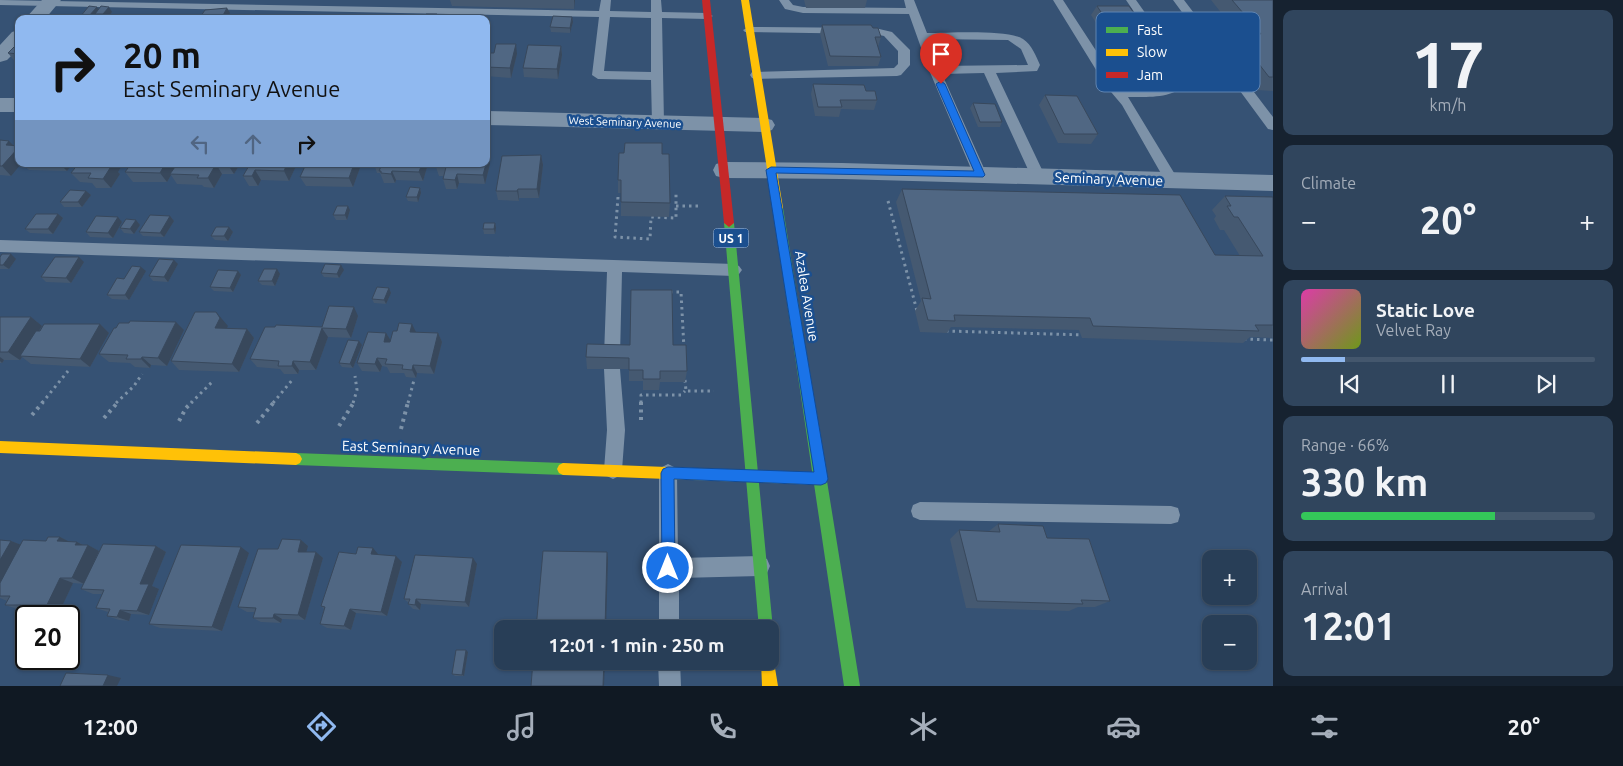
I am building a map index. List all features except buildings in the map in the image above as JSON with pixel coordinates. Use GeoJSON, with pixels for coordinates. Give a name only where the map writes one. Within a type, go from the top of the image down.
{"type":"FeatureCollection","features":[{"type":"Feature","properties":{"kind":"main road","name":"US 1"},"geometry":{"type":"LineString","coordinates":[[706,0],[734,270],[765,620]]}},
{"type":"Feature","properties":{"kind":"main road","name":"Azalea Avenue"},"geometry":{"type":"LineString","coordinates":[[745,0],[852,686]]}},
{"type":"Feature","properties":{"kind":"main road","name":"East Seminary Avenue"},"geometry":{"type":"LineString","coordinates":[[0,447],[821,479]]}},
{"type":"Feature","properties":{"kind":"main road"},"geometry":{"type":"LineString","coordinates":[[769,670],[770,686]]}},
{"type":"Feature","properties":{"kind":"street"},"geometry":{"type":"LineString","coordinates":[[38,15],[50,2]]}},
{"type":"Feature","properties":{"kind":"street"},"geometry":{"type":"LineString","coordinates":[[0,56],[15,40]]}},
{"type":"Feature","properties":{"kind":"street"},"geometry":{"type":"LineString","coordinates":[[0,105],[15,106]]}},
{"type":"Feature","properties":{"kind":"street","name":"West Seminary Avenue"},"geometry":{"type":"LineString","coordinates":[[490,118],[764,125]]}},
{"type":"Feature","properties":{"kind":"street"},"geometry":{"type":"LineString","coordinates":[[724,170],[771,170]]}},
{"type":"Feature","properties":{"kind":"street","name":"Seminary Avenue"},"geometry":{"type":"LineString","coordinates":[[771,170],[1273,183]]}},
{"type":"Feature","properties":{"kind":"lane"},"geometry":{"type":"LineString","coordinates":[[606,0],[598,75],[657,76]]}},
{"type":"Feature","properties":{"kind":"lane"},"geometry":{"type":"LineString","coordinates":[[656,0],[658,123]]}},
{"type":"Feature","properties":{"kind":"lane"},"geometry":{"type":"LineString","coordinates":[[784,0],[789,7],[803,10],[911,6],[935,70],[980,175]]}},
{"type":"Feature","properties":{"kind":"lane"},"geometry":{"type":"LineString","coordinates":[[1058,0],[1096,59]]}},
{"type":"Feature","properties":{"kind":"lane"},"geometry":{"type":"LineString","coordinates":[[1131,0],[1139,12]]}},
{"type":"Feature","properties":{"kind":"lane"},"geometry":{"type":"LineString","coordinates":[[1178,0],[1187,12]]}},
{"type":"Feature","properties":{"kind":"lane"},"geometry":{"type":"LineString","coordinates":[[0,2],[416,5],[606,14],[707,16]]}},
{"type":"Feature","properties":{"kind":"lane"},"geometry":{"type":"LineString","coordinates":[[749,30],[875,31],[888,34],[904,50],[904,65],[897,72],[756,75]]}},
{"type":"Feature","properties":{"kind":"lane"},"geometry":{"type":"LineString","coordinates":[[922,36],[1008,37],[1019,39],[1026,46],[1034,65],[1033,68],[1024,69],[935,70]]}},
{"type":"Feature","properties":{"kind":"lane"},"geometry":{"type":"LineString","coordinates":[[904,50],[927,49]]}},
{"type":"Feature","properties":{"kind":"lane"},"geometry":{"type":"LineString","coordinates":[[989,70],[1038,176]]}},
{"type":"Feature","properties":{"kind":"lane"},"geometry":{"type":"LineString","coordinates":[[1118,93],[1144,92]]}},
{"type":"Feature","properties":{"kind":"lane"},"geometry":{"type":"LineString","coordinates":[[1247,92],[1273,126]]}},
{"type":"Feature","properties":{"kind":"lane"},"geometry":{"type":"LineString","coordinates":[[1118,93],[1126,103],[1172,181]]}},
{"type":"Feature","properties":{"kind":"lane"},"geometry":{"type":"LineString","coordinates":[[0,246],[734,270]]}},
{"type":"Feature","properties":{"kind":"lane"},"geometry":{"type":"LineString","coordinates":[[614,470],[616,430],[612,362],[615,266]]}},
{"type":"Feature","properties":{"kind":"lane"},"geometry":{"type":"LineString","coordinates":[[668,473],[669,620]]}},
{"type":"Feature","properties":{"kind":"lane"},"geometry":{"type":"LineString","coordinates":[[920,511],[1171,515]]}},
{"type":"Feature","properties":{"kind":"lane"},"geometry":{"type":"LineString","coordinates":[[668,568],[760,566]]}},
{"type":"Feature","properties":{"kind":"lane"},"geometry":{"type":"LineString","coordinates":[[669,670],[670,686]]}},
{"type":"Feature","properties":{"kind":"path"},"geometry":{"type":"LineString","coordinates":[[618,197],[615,238],[650,238],[651,218],[676,218],[676,194]]}},
{"type":"Feature","properties":{"kind":"path"},"geometry":{"type":"LineString","coordinates":[[888,201],[918,312]]}},
{"type":"Feature","properties":{"kind":"path"},"geometry":{"type":"LineString","coordinates":[[676,206],[702,206]]}},
{"type":"Feature","properties":{"kind":"path"},"geometry":{"type":"LineString","coordinates":[[665,292],[681,292],[684,351]]}},
{"type":"Feature","properties":{"kind":"path"},"geometry":{"type":"LineString","coordinates":[[942,331],[1088,335]]}},
{"type":"Feature","properties":{"kind":"path"},"geometry":{"type":"LineString","coordinates":[[1234,339],[1273,340]]}},
{"type":"Feature","properties":{"kind":"path"},"geometry":{"type":"LineString","coordinates":[[32,415],[68,371]]}},
{"type":"Feature","properties":{"kind":"path"},"geometry":{"type":"LineString","coordinates":[[685,371],[686,391]]}},
{"type":"Feature","properties":{"kind":"path"},"geometry":{"type":"LineString","coordinates":[[104,418],[109,408],[135,386],[142,374]]}},
{"type":"Feature","properties":{"kind":"path"},"geometry":{"type":"LineString","coordinates":[[339,426],[355,400],[358,390],[355,376]]}},
{"type":"Feature","properties":{"kind":"path"},"geometry":{"type":"LineString","coordinates":[[257,423],[293,378]]}},
{"type":"Feature","properties":{"kind":"path"},"geometry":{"type":"LineString","coordinates":[[179,421],[186,408],[214,380]]}},
{"type":"Feature","properties":{"kind":"path"},"geometry":{"type":"LineString","coordinates":[[401,429],[414,380]]}},
{"type":"Feature","properties":{"kind":"path"},"geometry":{"type":"LineString","coordinates":[[640,429],[641,395],[681,395],[686,391],[714,390]]}},
{"type":"Feature","properties":{"kind":"traffic: fast"},"geometry":{"type":"LineString","coordinates":[[778,208],[852,686]]}},
{"type":"Feature","properties":{"kind":"traffic: fast"},"geometry":{"type":"LineString","coordinates":[[729,223],[765,620]]}},
{"type":"Feature","properties":{"kind":"traffic: fast"},"geometry":{"type":"LineString","coordinates":[[296,459],[563,469]]}},
{"type":"Feature","properties":{"kind":"traffic: slow"},"geometry":{"type":"LineString","coordinates":[[745,0],[778,208]]}},
{"type":"Feature","properties":{"kind":"traffic: slow"},"geometry":{"type":"LineString","coordinates":[[0,447],[296,459]]}},
{"type":"Feature","properties":{"kind":"traffic: slow"},"geometry":{"type":"LineString","coordinates":[[563,469],[821,479]]}},
{"type":"Feature","properties":{"kind":"traffic: slow"},"geometry":{"type":"LineString","coordinates":[[769,670],[770,686]]}},
{"type":"Feature","properties":{"kind":"traffic: jam"},"geometry":{"type":"LineString","coordinates":[[706,0],[729,223]]}},
{"type":"Feature","properties":{"kind":"route"},"geometry":{"type":"LineString","coordinates":[[668,568],[668,473],[821,479],[771,170],[980,175],[941,84]]}}]}
